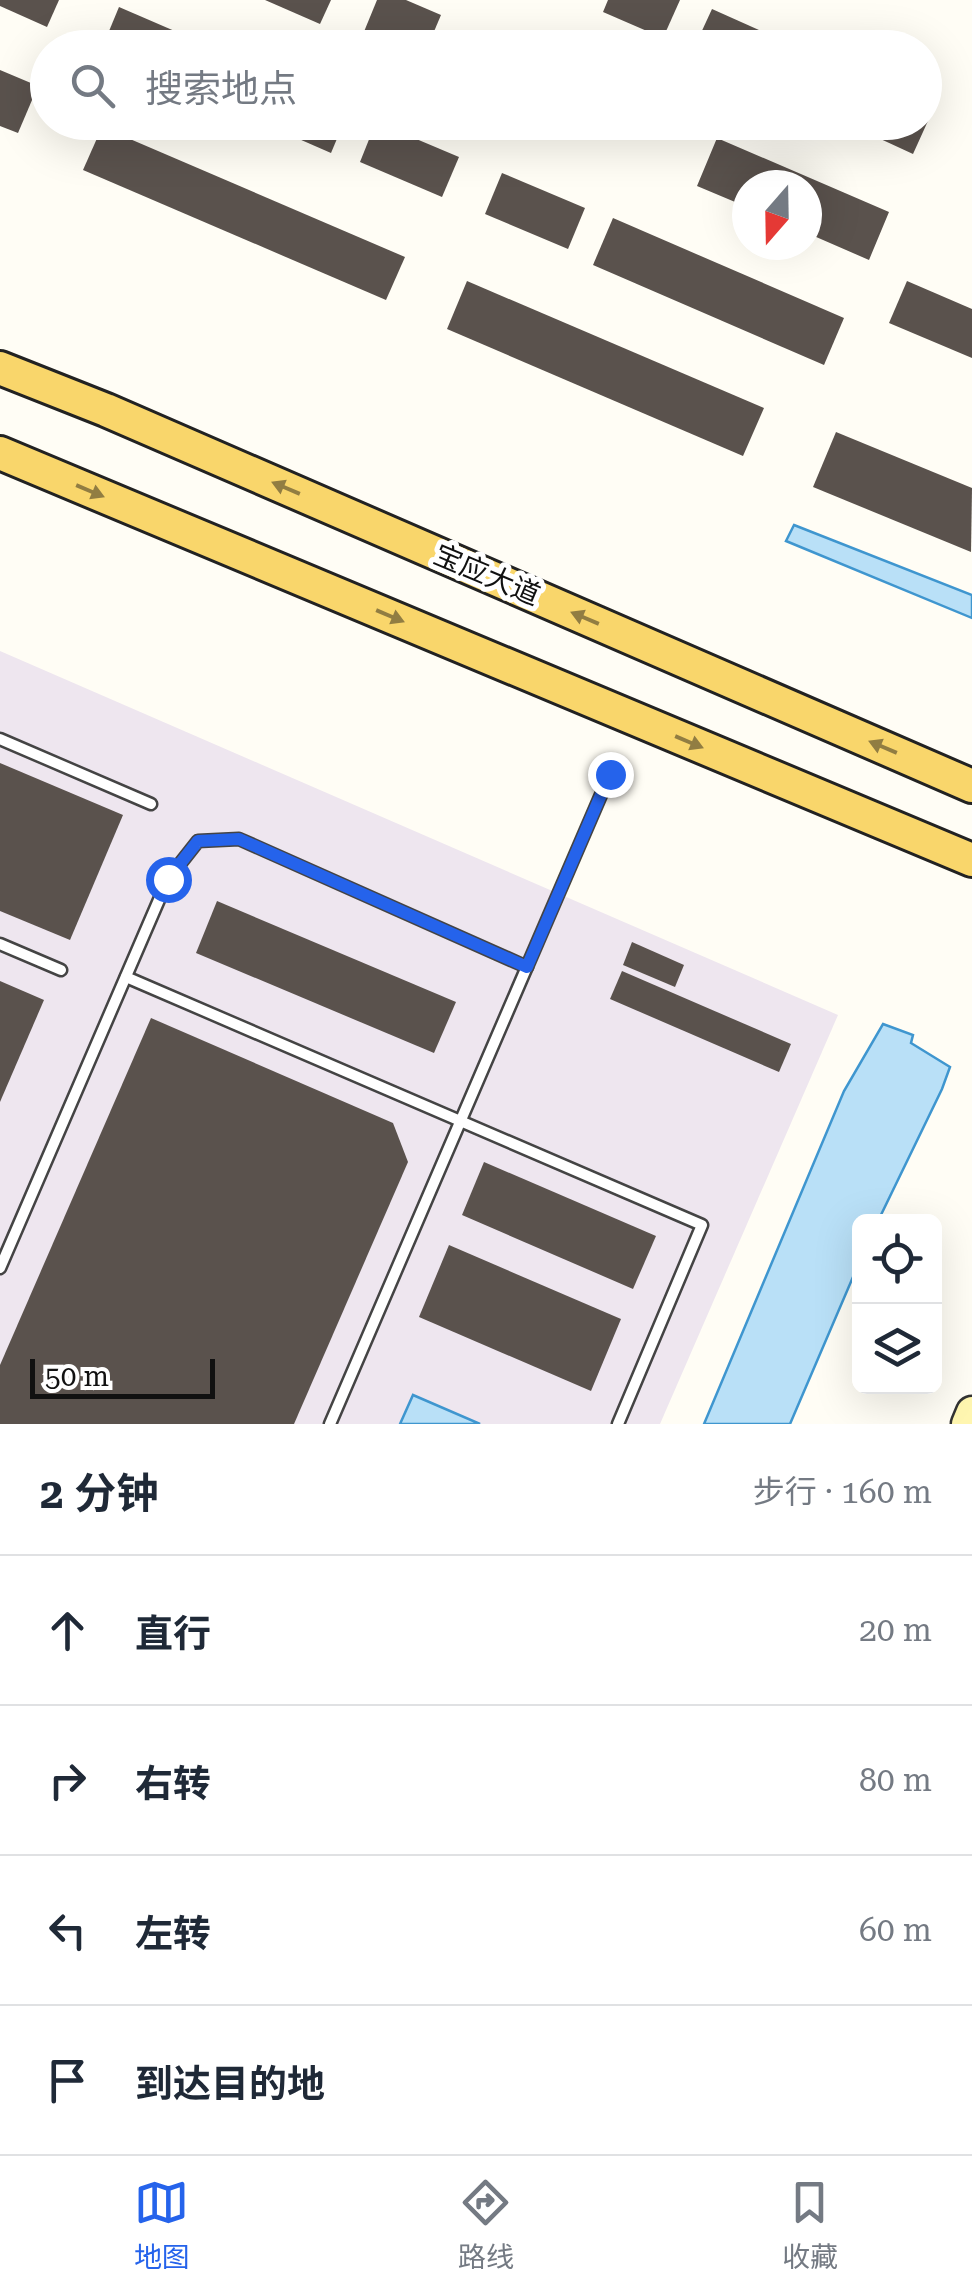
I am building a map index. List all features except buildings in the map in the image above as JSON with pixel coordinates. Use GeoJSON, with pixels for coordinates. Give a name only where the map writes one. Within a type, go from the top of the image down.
{"type":"FeatureCollection","features":[{"type":"Feature","properties":{"kind":"main road","name":"宝应大道"},"geometry":{"type":"LineString","coordinates":[[0,368],[106,410],[972,786]]}},
{"type":"Feature","properties":{"kind":"main road"},"geometry":{"type":"LineString","coordinates":[[0,452],[972,860]]}},
{"type":"Feature","properties":{"kind":"main road"},"geometry":{"type":"LineString","coordinates":[[966,1424],[972,1412]]}},
{"type":"Feature","properties":{"kind":"lane"},"geometry":{"type":"LineString","coordinates":[[0,739],[151,804]]}},
{"type":"Feature","properties":{"kind":"lane"},"geometry":{"type":"LineString","coordinates":[[330,1424],[610,774]]}},
{"type":"Feature","properties":{"kind":"lane"},"geometry":{"type":"LineString","coordinates":[[0,1268],[168,879],[198,841],[239,839],[527,967]]}},
{"type":"Feature","properties":{"kind":"lane"},"geometry":{"type":"LineString","coordinates":[[0,944],[61,970]]}},
{"type":"Feature","properties":{"kind":"lane"},"geometry":{"type":"LineString","coordinates":[[126,977],[702,1225],[618,1424]]}},
{"type":"Feature","properties":{"kind":"shaded area"},"geometry":{"type":"Polygon","coordinates":[[[0,651],[838,1015],[660,1424],[0,1424],[0,651]]]}},
{"type":"Feature","properties":{"kind":"water"},"geometry":{"type":"Polygon","coordinates":[[[794,525],[972,595],[972,618],[786,541],[794,525]]]}},
{"type":"Feature","properties":{"kind":"water"},"geometry":{"type":"Polygon","coordinates":[[[883,1024],[913,1035],[911,1043],[950,1067],[881,1214],[852,1214],[852,1279],[790,1424],[704,1424],[844,1091],[883,1024]]]}},
{"type":"Feature","properties":{"kind":"water"},"geometry":{"type":"Polygon","coordinates":[[[413,1395],[480,1424],[400,1424],[413,1395]]]}},
{"type":"Feature","properties":{"kind":"route"},"geometry":{"type":"LineString","coordinates":[[168,879],[198,841],[239,839],[527,967],[610,774]]}}]}
